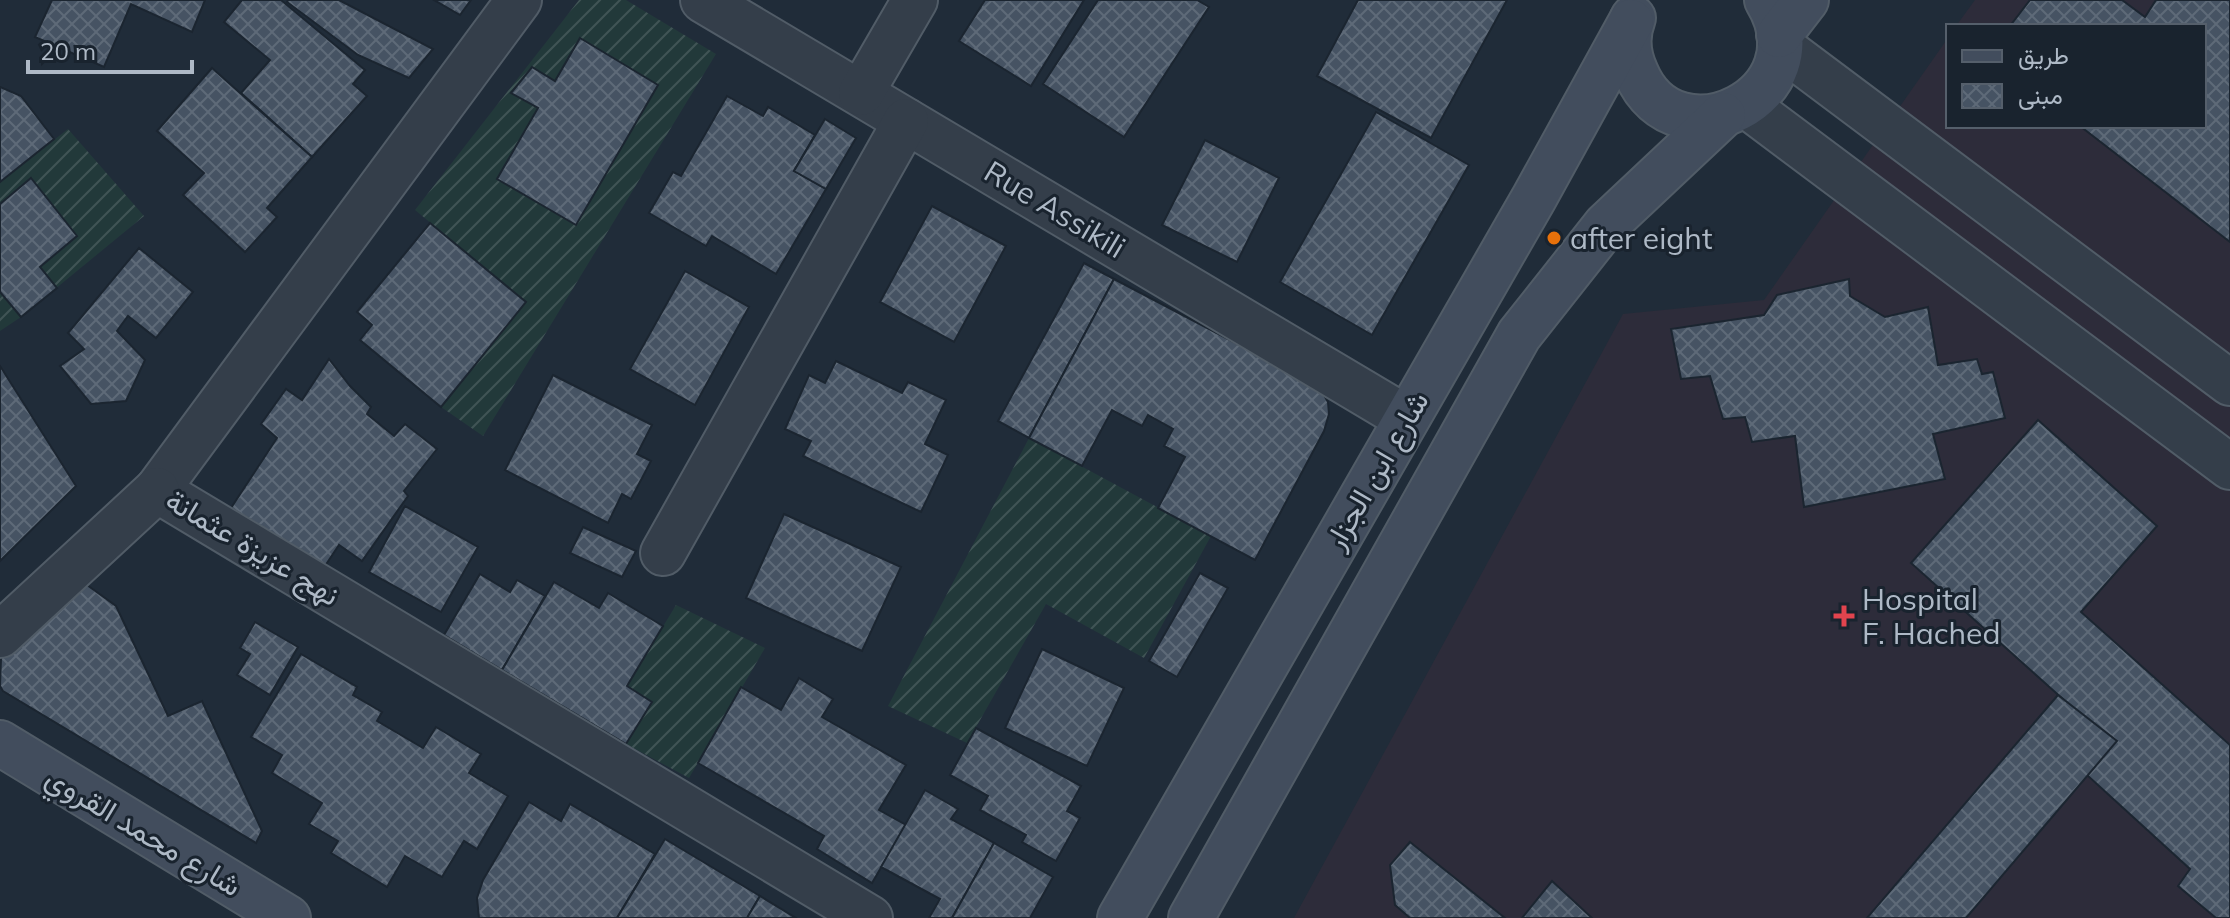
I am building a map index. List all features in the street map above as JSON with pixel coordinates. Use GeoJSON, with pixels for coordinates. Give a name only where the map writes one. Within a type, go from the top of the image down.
{"type":"FeatureCollection","features":[{"type":"Feature","properties":{"kind":"main road"},"geometry":{"type":"LineString","coordinates":[[1775,27],[1806,0]]}},
{"type":"Feature","properties":{"kind":"main road"},"geometry":{"type":"LineString","coordinates":[[1637,8],[1631,61],[1638,79],[1650,95],[1684,115],[1703,118],[1734,110]]}},
{"type":"Feature","properties":{"kind":"main road","name":"شارع ابن الجزار"},"geometry":{"type":"LineString","coordinates":[[1120,918],[1534,198],[1637,8]]}},
{"type":"Feature","properties":{"kind":"main road","name":"شارع ابن الجزار"},"geometry":{"type":"LineString","coordinates":[[1191,918],[1519,335],[1606,225],[1734,110],[1759,94],[1777,63],[1775,27]]}},
{"type":"Feature","properties":{"kind":"main road","name":"شارع محمد القروي"},"geometry":{"type":"LineString","coordinates":[[0,743],[288,918]]}},
{"type":"Feature","properties":{"kind":"street","name":"نهج عزيزة عثمانة"},"geometry":{"type":"LineString","coordinates":[[519,0],[157,490],[870,918]]}},
{"type":"Feature","properties":{"kind":"street","name":"Rue Assikili"},"geometry":{"type":"LineString","coordinates":[[703,0],[1406,418]]}},
{"type":"Feature","properties":{"kind":"street"},"geometry":{"type":"LineString","coordinates":[[861,93],[915,0]]}},
{"type":"Feature","properties":{"kind":"street"},"geometry":{"type":"LineString","coordinates":[[1775,27],[2230,383]]}},
{"type":"Feature","properties":{"kind":"street"},"geometry":{"type":"LineString","coordinates":[[1734,110],[2230,467]]}},
{"type":"Feature","properties":{"kind":"street"},"geometry":{"type":"LineString","coordinates":[[663,553],[906,121]]}},
{"type":"Feature","properties":{"kind":"street"},"geometry":{"type":"LineString","coordinates":[[0,635],[157,490]]}},
{"type":"Feature","properties":{"kind":"shaded area","name":"Hospital F. Hached"},"geometry":{"type":"Polygon","coordinates":[[[1975,0],[2230,0],[2230,918],[1294,918],[1623,314],[1764,300],[1946,41],[1946,128],[2206,128],[2206,24],[1957,24],[1975,0]]]}},
{"type":"Feature","properties":{"kind":"green space"},"geometry":{"type":"Polygon","coordinates":[[[579,0],[626,0],[716,54],[483,436],[441,407],[526,302],[415,210],[579,0]]]}},
{"type":"Feature","properties":{"kind":"green space"},"geometry":{"type":"Polygon","coordinates":[[[68,129],[144,216],[0,331],[0,182],[68,129]]]}},
{"type":"Feature","properties":{"kind":"green space"},"geometry":{"type":"Polygon","coordinates":[[[1029,438],[1211,536],[1144,658],[1046,604],[967,743],[888,706],[1029,438]]]}},
{"type":"Feature","properties":{"kind":"green space"},"geometry":{"type":"Polygon","coordinates":[[[676,605],[765,648],[689,778],[626,744],[627,686],[676,605]]]}},
{"type":"Feature","properties":{"kind":"building"},"geometry":{"type":"Polygon","coordinates":[[[52,0],[205,0],[192,32],[131,4],[104,67],[35,37],[52,0]]]}},
{"type":"Feature","properties":{"kind":"building"},"geometry":{"type":"Polygon","coordinates":[[[242,0],[281,0],[365,70],[353,84],[367,96],[312,157],[241,93],[270,60],[224,22],[242,0]]]}},
{"type":"Feature","properties":{"kind":"building"},"geometry":{"type":"Polygon","coordinates":[[[288,0],[339,0],[433,49],[409,78],[358,55],[288,0]]]}},
{"type":"Feature","properties":{"kind":"building"},"geometry":{"type":"Polygon","coordinates":[[[434,0],[471,0],[460,15],[434,0]]]}},
{"type":"Feature","properties":{"kind":"building"},"geometry":{"type":"Polygon","coordinates":[[[985,0],[1084,0],[1031,86],[959,41],[985,0]]]}},
{"type":"Feature","properties":{"kind":"building"},"geometry":{"type":"Polygon","coordinates":[[[1098,0],[1197,0],[1209,7],[1124,137],[1043,84],[1098,0]]]}},
{"type":"Feature","properties":{"kind":"building"},"geometry":{"type":"Polygon","coordinates":[[[1358,0],[1507,0],[1431,138],[1317,76],[1358,0]]]}},
{"type":"Feature","properties":{"kind":"building"},"geometry":{"type":"Polygon","coordinates":[[[2030,0],[2122,0],[2145,17],[2156,0],[2230,0],[2230,242],[2083,128],[2206,128],[2206,24],[2012,24],[2030,0]]]}},
{"type":"Feature","properties":{"kind":"building"},"geometry":{"type":"Polygon","coordinates":[[[580,38],[658,85],[576,225],[497,179],[538,108],[511,93],[532,67],[555,81],[580,38]]]}},
{"type":"Feature","properties":{"kind":"building"},"geometry":{"type":"Polygon","coordinates":[[[212,68],[312,157],[267,208],[277,217],[245,252],[183,195],[204,173],[157,131],[212,68]]]}},
{"type":"Feature","properties":{"kind":"building"},"geometry":{"type":"Polygon","coordinates":[[[0,87],[21,96],[54,139],[0,182],[0,87]]]}},
{"type":"Feature","properties":{"kind":"building"},"geometry":{"type":"Polygon","coordinates":[[[727,96],[763,116],[768,107],[815,135],[794,171],[826,189],[776,274],[712,236],[706,246],[649,213],[673,172],[681,176],[727,96]]]}},
{"type":"Feature","properties":{"kind":"building"},"geometry":{"type":"Polygon","coordinates":[[[1376,112],[1469,165],[1372,335],[1280,282],[1376,112]]]}},
{"type":"Feature","properties":{"kind":"building"},"geometry":{"type":"Polygon","coordinates":[[[825,119],[856,138],[826,189],[794,171],[825,119]]]}},
{"type":"Feature","properties":{"kind":"building"},"geometry":{"type":"Polygon","coordinates":[[[1205,140],[1279,178],[1237,262],[1162,225],[1205,140]]]}},
{"type":"Feature","properties":{"kind":"building"},"geometry":{"type":"Polygon","coordinates":[[[31,178],[77,236],[40,267],[57,288],[21,317],[0,292],[0,204],[31,178]]]}},
{"type":"Feature","properties":{"kind":"building"},"geometry":{"type":"Polygon","coordinates":[[[932,206],[1006,246],[954,342],[880,302],[932,206]]]}},
{"type":"Feature","properties":{"kind":"building"},"geometry":{"type":"Polygon","coordinates":[[[430,223],[526,302],[441,407],[360,340],[372,325],[357,312],[430,223]]]}},
{"type":"Feature","properties":{"kind":"building"},"geometry":{"type":"Polygon","coordinates":[[[139,248],[193,292],[156,338],[128,316],[117,331],[145,360],[126,401],[91,404],[60,366],[84,349],[68,333],[139,248]]]}},
{"type":"Feature","properties":{"kind":"building"},"geometry":{"type":"Polygon","coordinates":[[[1084,263],[1114,279],[1029,438],[998,421],[1084,263]]]}},
{"type":"Feature","properties":{"kind":"building"},"geometry":{"type":"Polygon","coordinates":[[[685,271],[749,307],[695,405],[630,369],[685,271]]]}},
{"type":"Feature","properties":{"kind":"building"},"geometry":{"type":"Polygon","coordinates":[[[1114,279],[1319,387],[1328,402],[1329,414],[1324,431],[1255,560],[1158,508],[1185,457],[1164,446],[1173,429],[1148,415],[1142,426],[1112,410],[1082,466],[1029,438],[1114,279]]]}},
{"type":"Feature","properties":{"kind":"building"},"geometry":{"type":"Polygon","coordinates":[[[1849,279],[1850,296],[1885,317],[1928,307],[1938,365],[1977,359],[1982,374],[1993,372],[2005,418],[1933,434],[1945,479],[1804,507],[1795,436],[1752,442],[1745,417],[1723,419],[1710,376],[1681,379],[1671,329],[1764,315],[1777,295],[1849,279]]]}},
{"type":"Feature","properties":{"kind":"building"},"geometry":{"type":"Polygon","coordinates":[[[329,359],[371,407],[367,414],[394,436],[405,424],[437,449],[404,491],[408,496],[362,561],[339,545],[325,566],[231,508],[277,438],[261,424],[286,389],[302,400],[329,359]]]}},
{"type":"Feature","properties":{"kind":"building"},"geometry":{"type":"Polygon","coordinates":[[[836,361],[902,393],[908,382],[946,400],[925,444],[948,455],[921,512],[803,456],[811,441],[785,429],[809,375],[825,383],[836,361]]]}},
{"type":"Feature","properties":{"kind":"building"},"geometry":{"type":"Polygon","coordinates":[[[0,366],[76,486],[0,561],[0,366]]]}},
{"type":"Feature","properties":{"kind":"building"},"geometry":{"type":"Polygon","coordinates":[[[553,375],[652,425],[637,454],[651,461],[631,499],[622,494],[608,523],[505,470],[553,375]]]}},
{"type":"Feature","properties":{"kind":"building"},"geometry":{"type":"Polygon","coordinates":[[[2038,420],[2157,526],[2081,612],[2230,745],[2230,918],[2216,918],[2178,886],[2190,869],[2087,775],[2113,744],[1911,563],[2038,420]]]}},
{"type":"Feature","properties":{"kind":"building"},"geometry":{"type":"Polygon","coordinates":[[[405,506],[478,547],[441,612],[369,572],[405,506]]]}},
{"type":"Feature","properties":{"kind":"building"},"geometry":{"type":"Polygon","coordinates":[[[784,514],[901,567],[862,651],[746,598],[784,514]]]}},
{"type":"Feature","properties":{"kind":"building"},"geometry":{"type":"Polygon","coordinates":[[[583,527],[636,551],[622,577],[570,553],[583,527]]]}},
{"type":"Feature","properties":{"kind":"building"},"geometry":{"type":"Polygon","coordinates":[[[1200,573],[1228,588],[1177,677],[1149,661],[1200,573]]]}},
{"type":"Feature","properties":{"kind":"building"},"geometry":{"type":"Polygon","coordinates":[[[480,574],[510,592],[517,580],[545,596],[502,670],[444,635],[480,574]]]}},
{"type":"Feature","properties":{"kind":"building"},"geometry":{"type":"Polygon","coordinates":[[[554,582],[599,608],[608,593],[663,626],[627,686],[652,702],[626,744],[502,670],[554,582]]]}},
{"type":"Feature","properties":{"kind":"building"},"geometry":{"type":"Polygon","coordinates":[[[87,585],[116,606],[168,716],[202,701],[262,831],[256,843],[3,691],[0,686],[1,658],[87,585]]]}},
{"type":"Feature","properties":{"kind":"building"},"geometry":{"type":"Polygon","coordinates":[[[255,622],[298,647],[270,695],[237,675],[250,654],[240,648],[255,622]]]}},
{"type":"Feature","properties":{"kind":"building"},"geometry":{"type":"Polygon","coordinates":[[[1042,649],[1124,688],[1087,766],[1005,728],[1042,649]]]}},
{"type":"Feature","properties":{"kind":"building"},"geometry":{"type":"Polygon","coordinates":[[[301,654],[357,687],[353,695],[382,712],[377,721],[423,748],[436,727],[481,754],[469,773],[508,796],[477,849],[464,841],[442,877],[405,856],[387,887],[331,853],[338,841],[309,824],[322,803],[272,773],[282,755],[251,737],[301,654]]]}},
{"type":"Feature","properties":{"kind":"building"},"geometry":{"type":"Polygon","coordinates":[[[799,678],[833,699],[822,717],[906,765],[879,810],[906,825],[872,883],[817,849],[824,836],[698,763],[741,687],[781,710],[799,678]]]}},
{"type":"Feature","properties":{"kind":"building"},"geometry":{"type":"Polygon","coordinates":[[[2058,695],[2117,741],[1966,918],[1867,918],[2058,695]]]}},
{"type":"Feature","properties":{"kind":"building"},"geometry":{"type":"Polygon","coordinates":[[[976,728],[1081,786],[1067,811],[1080,818],[1056,861],[1022,842],[1026,835],[980,810],[988,796],[950,775],[976,728]]]}},
{"type":"Feature","properties":{"kind":"building"},"geometry":{"type":"Polygon","coordinates":[[[925,790],[958,809],[951,819],[994,843],[952,918],[929,918],[940,899],[881,867],[925,790]]]}},
{"type":"Feature","properties":{"kind":"building"},"geometry":{"type":"Polygon","coordinates":[[[529,802],[561,821],[570,804],[655,854],[617,918],[479,918],[477,898],[483,880],[529,802]]]}},
{"type":"Feature","properties":{"kind":"building"},"geometry":{"type":"Polygon","coordinates":[[[665,839],[760,896],[747,918],[617,918],[665,839]]]}},
{"type":"Feature","properties":{"kind":"building"},"geometry":{"type":"Polygon","coordinates":[[[1410,842],[1505,918],[1410,918],[1395,905],[1390,865],[1410,842]]]}},
{"type":"Feature","properties":{"kind":"building"},"geometry":{"type":"Polygon","coordinates":[[[994,843],[1053,877],[1030,918],[952,918],[994,843]]]}},
{"type":"Feature","properties":{"kind":"building"},"geometry":{"type":"Polygon","coordinates":[[[1552,881],[1592,918],[1522,918],[1552,881]]]}},
{"type":"Feature","properties":{"kind":"building"},"geometry":{"type":"Polygon","coordinates":[[[760,896],[796,918],[747,918],[760,896]]]}},
{"type":"Feature","properties":{"kind":"place","name":"after eight"},"geometry":{"type":"Point","coordinates":[1554,238]}},
{"type":"Feature","properties":{"kind":"place","name":"Hospital F. Hached"},"geometry":{"type":"Point","coordinates":[1844,616]}}]}
